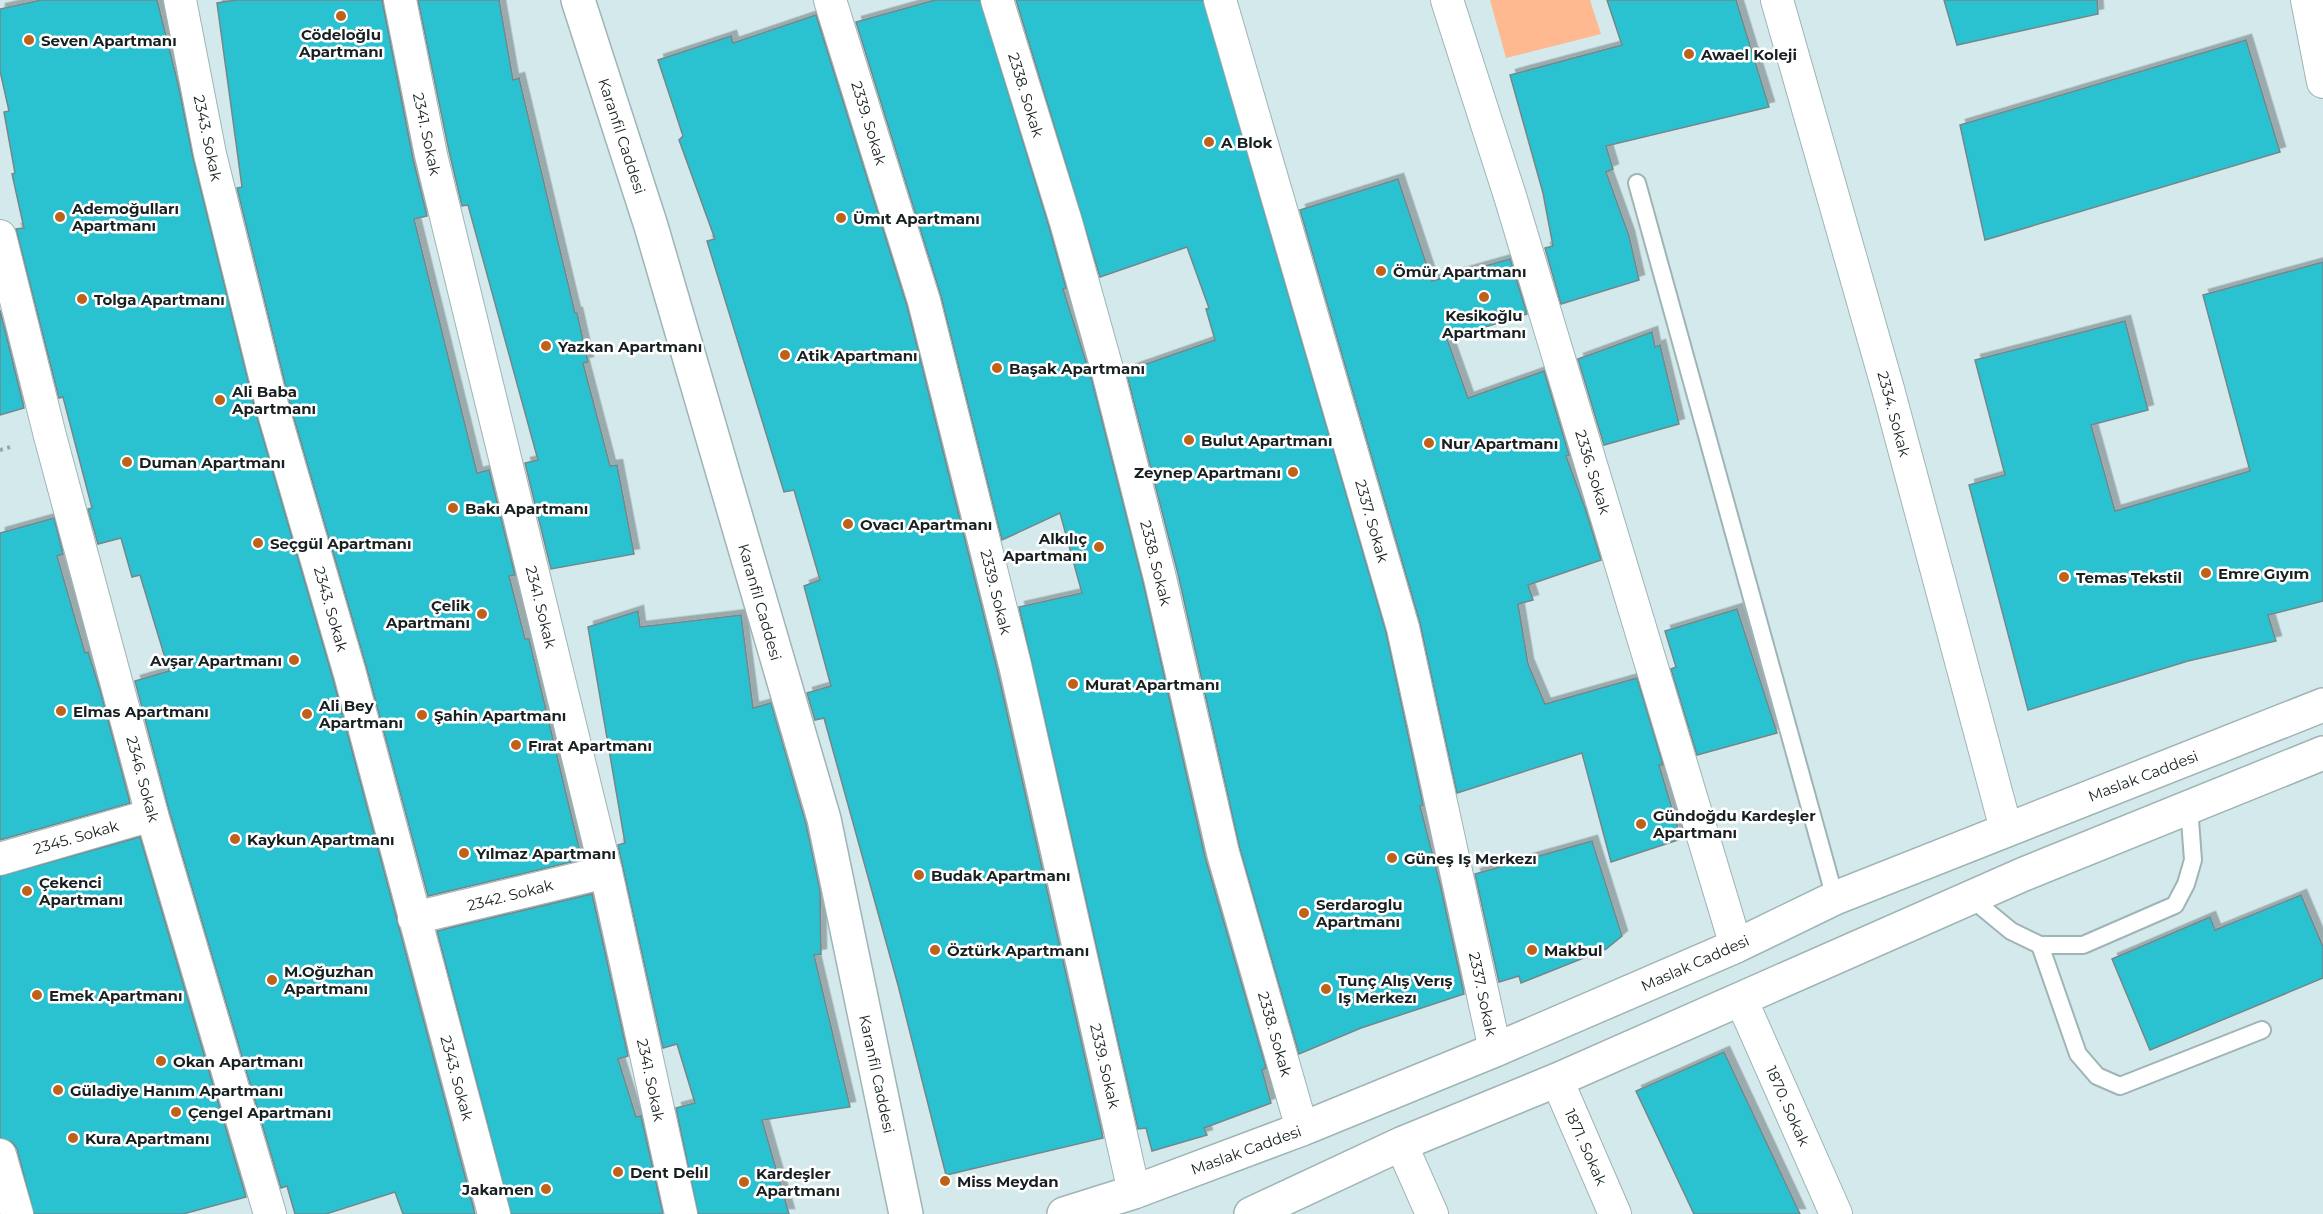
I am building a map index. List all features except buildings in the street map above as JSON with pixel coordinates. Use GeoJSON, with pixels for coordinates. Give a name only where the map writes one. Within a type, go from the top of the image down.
{"type":"FeatureCollection","features":[{"type":"Feature","properties":{"kind":"main road","name":"Karanfil Caddesi"},"geometry":{"type":"LineString","coordinates":[[578,0],[651,226],[824,819],[906,1214]]}},
{"type":"Feature","properties":{"kind":"main road","name":"Maslak Caddesi"},"geometry":{"type":"LineString","coordinates":[[1064,1214],[1134,1191],[1302,1129],[1495,1050],[1736,946],[1835,898],[2323,705]]}},
{"type":"Feature","properties":{"kind":"main road"},"geometry":{"type":"LineString","coordinates":[[1251,1214],[1401,1144],[1557,1080],[1971,898],[2323,753]]}},
{"type":"Feature","properties":{"kind":"street","name":"2343. Sokak"},"geometry":{"type":"LineString","coordinates":[[180,0],[210,154],[274,413],[350,674],[494,1214]]}},
{"type":"Feature","properties":{"kind":"street","name":"2341. Sokak"},"geometry":{"type":"LineString","coordinates":[[400,0],[431,155],[606,872],[681,1214]]}},
{"type":"Feature","properties":{"kind":"street","name":"2339. Sokak"},"geometry":{"type":"LineString","coordinates":[[830,0],[924,301],[1014,665],[1134,1191]]}},
{"type":"Feature","properties":{"kind":"street","name":"2338. Sokak"},"geometry":{"type":"LineString","coordinates":[[997,0],[1066,222],[1109,376],[1160,578],[1223,853],[1302,1129]]}},
{"type":"Feature","properties":{"kind":"street","name":"2337. Sokak"},"geometry":{"type":"LineString","coordinates":[[1220,0],[1403,628],[1495,1050]]}},
{"type":"Feature","properties":{"kind":"street","name":"2336. Sokak"},"geometry":{"type":"LineString","coordinates":[[1448,0],[1514,207],[1736,946]]}},
{"type":"Feature","properties":{"kind":"street","name":"2334. Sokak"},"geometry":{"type":"LineString","coordinates":[[1778,0],[1891,400],[2006,829]]}},
{"type":"Feature","properties":{"kind":"street"},"geometry":{"type":"LineString","coordinates":[[2307,0],[2323,82]]}},
{"type":"Feature","properties":{"kind":"street","name":"2346. Sokak"},"geometry":{"type":"LineString","coordinates":[[0,236],[50,436],[152,815],[270,1214]]}},
{"type":"Feature","properties":{"kind":"street","name":"2345. Sokak"},"geometry":{"type":"LineString","coordinates":[[0,859],[152,815]]}},
{"type":"Feature","properties":{"kind":"street","name":"2342. Sokak"},"geometry":{"type":"LineString","coordinates":[[414,918],[606,872]]}},
{"type":"Feature","properties":{"kind":"street","name":"1870. Sokak"},"geometry":{"type":"LineString","coordinates":[[1741,999],[1836,1214]]}},
{"type":"Feature","properties":{"kind":"street","name":"1871. Sokak"},"geometry":{"type":"LineString","coordinates":[[1557,1080],[1615,1214]]}},
{"type":"Feature","properties":{"kind":"street"},"geometry":{"type":"LineString","coordinates":[[1401,1144],[1432,1214]]}},
{"type":"Feature","properties":{"kind":"street"},"geometry":{"type":"LineString","coordinates":[[0,1155],[17,1214]]}},
{"type":"Feature","properties":{"kind":"lane"},"geometry":{"type":"LineString","coordinates":[[1637,183],[1835,898]]}},
{"type":"Feature","properties":{"kind":"lane"},"geometry":{"type":"LineString","coordinates":[[1971,898],[2011,931],[2040,945],[2083,945],[2175,905],[2186,884],[2193,860],[2189,807]]}},
{"type":"Feature","properties":{"kind":"lane"},"geometry":{"type":"LineString","coordinates":[[2040,945],[2078,1054],[2097,1076],[2120,1086],[2262,1030]]}},
{"type":"Feature","properties":{"kind":"shaded area"},"geometry":{"type":"Polygon","coordinates":[[[1490,0],[1590,0],[1601,34],[1506,58],[1490,0]]]}},
{"type":"Feature","properties":{"kind":"place","name":"Cödeloğlu Apartmanı"},"geometry":{"type":"Point","coordinates":[341,16]}},
{"type":"Feature","properties":{"kind":"place","name":"Seven Apartmanı"},"geometry":{"type":"Point","coordinates":[29,40]}},
{"type":"Feature","properties":{"kind":"place","name":"Awael Koleji"},"geometry":{"type":"Point","coordinates":[1689,54]}},
{"type":"Feature","properties":{"kind":"place","name":"A Blok"},"geometry":{"type":"Point","coordinates":[1209,142]}},
{"type":"Feature","properties":{"kind":"place","name":"Ademoğulları Apartmanı"},"geometry":{"type":"Point","coordinates":[60,217]}},
{"type":"Feature","properties":{"kind":"place","name":"Ümıt Apartmanı"},"geometry":{"type":"Point","coordinates":[841,218]}},
{"type":"Feature","properties":{"kind":"place","name":"Ömür Apartmanı"},"geometry":{"type":"Point","coordinates":[1381,271]}},
{"type":"Feature","properties":{"kind":"place","name":"Kesikoğlu Apartmanı"},"geometry":{"type":"Point","coordinates":[1484,297]}},
{"type":"Feature","properties":{"kind":"place","name":"Tolga Apartmanı"},"geometry":{"type":"Point","coordinates":[82,299]}},
{"type":"Feature","properties":{"kind":"place","name":"Yazkan Apartmanı"},"geometry":{"type":"Point","coordinates":[546,346]}},
{"type":"Feature","properties":{"kind":"place","name":"Atik Apartmanı"},"geometry":{"type":"Point","coordinates":[785,355]}},
{"type":"Feature","properties":{"kind":"place","name":"Başak Apartmanı"},"geometry":{"type":"Point","coordinates":[997,368]}},
{"type":"Feature","properties":{"kind":"place","name":"Ali Baba Apartmanı"},"geometry":{"type":"Point","coordinates":[220,400]}},
{"type":"Feature","properties":{"kind":"place","name":"Bulut Apartmanı"},"geometry":{"type":"Point","coordinates":[1189,440]}},
{"type":"Feature","properties":{"kind":"place","name":"Nur Apartmanı"},"geometry":{"type":"Point","coordinates":[1429,443]}},
{"type":"Feature","properties":{"kind":"place","name":"Duman Apartmanı"},"geometry":{"type":"Point","coordinates":[127,462]}},
{"type":"Feature","properties":{"kind":"place","name":"Zeynep Apartmanı"},"geometry":{"type":"Point","coordinates":[1293,472]}},
{"type":"Feature","properties":{"kind":"place","name":"Bakı Apartmanı"},"geometry":{"type":"Point","coordinates":[453,508]}},
{"type":"Feature","properties":{"kind":"place","name":"Ovacı Apartmanı"},"geometry":{"type":"Point","coordinates":[848,524]}},
{"type":"Feature","properties":{"kind":"place","name":"Seçgül Apartmanı"},"geometry":{"type":"Point","coordinates":[258,543]}},
{"type":"Feature","properties":{"kind":"place","name":"Alkılıç Apartmanı"},"geometry":{"type":"Point","coordinates":[1099,547]}},
{"type":"Feature","properties":{"kind":"place","name":"Emre Gıyım"},"geometry":{"type":"Point","coordinates":[2206,573]}},
{"type":"Feature","properties":{"kind":"place","name":"Temas Tekstil"},"geometry":{"type":"Point","coordinates":[2064,577]}},
{"type":"Feature","properties":{"kind":"place","name":"Çelik Apartmanı"},"geometry":{"type":"Point","coordinates":[482,614]}},
{"type":"Feature","properties":{"kind":"place","name":"Avşar Apartmanı"},"geometry":{"type":"Point","coordinates":[294,660]}},
{"type":"Feature","properties":{"kind":"place","name":"Murat Apartmanı"},"geometry":{"type":"Point","coordinates":[1073,684]}},
{"type":"Feature","properties":{"kind":"place","name":"Elmas Apartmanı"},"geometry":{"type":"Point","coordinates":[61,711]}},
{"type":"Feature","properties":{"kind":"place","name":"Ali Bey Apartmanı"},"geometry":{"type":"Point","coordinates":[307,714]}},
{"type":"Feature","properties":{"kind":"place","name":"Şahin Apartmanı"},"geometry":{"type":"Point","coordinates":[422,715]}},
{"type":"Feature","properties":{"kind":"place","name":"Fırat Apartmanı"},"geometry":{"type":"Point","coordinates":[516,745]}},
{"type":"Feature","properties":{"kind":"place","name":"Gündoğdu Kardeşler Apartmanı"},"geometry":{"type":"Point","coordinates":[1641,824]}},
{"type":"Feature","properties":{"kind":"place","name":"Kaykun Apartmanı"},"geometry":{"type":"Point","coordinates":[235,839]}},
{"type":"Feature","properties":{"kind":"place","name":"Yılmaz Apartmanı"},"geometry":{"type":"Point","coordinates":[464,853]}},
{"type":"Feature","properties":{"kind":"place","name":"Güneş Iş Merkezı"},"geometry":{"type":"Point","coordinates":[1392,858]}},
{"type":"Feature","properties":{"kind":"place","name":"Budak Apartmanı"},"geometry":{"type":"Point","coordinates":[919,875]}},
{"type":"Feature","properties":{"kind":"place","name":"Çekenci Apartmanı"},"geometry":{"type":"Point","coordinates":[27,891]}},
{"type":"Feature","properties":{"kind":"place","name":"Serdaroglu Apartmanı"},"geometry":{"type":"Point","coordinates":[1304,913]}},
{"type":"Feature","properties":{"kind":"place","name":"Öztürk Apartmanı"},"geometry":{"type":"Point","coordinates":[935,950]}},
{"type":"Feature","properties":{"kind":"place","name":"Makbul"},"geometry":{"type":"Point","coordinates":[1532,950]}},
{"type":"Feature","properties":{"kind":"place","name":"M.Oğuzhan Apartmanı"},"geometry":{"type":"Point","coordinates":[272,980]}},
{"type":"Feature","properties":{"kind":"place","name":"Tunç Alış Verış Iş Merkezı"},"geometry":{"type":"Point","coordinates":[1326,989]}},
{"type":"Feature","properties":{"kind":"place","name":"Emek Apartmanı"},"geometry":{"type":"Point","coordinates":[37,995]}},
{"type":"Feature","properties":{"kind":"place","name":"Okan Apartmanı"},"geometry":{"type":"Point","coordinates":[161,1061]}},
{"type":"Feature","properties":{"kind":"place","name":"Güladiye Hanım Apartmanı"},"geometry":{"type":"Point","coordinates":[58,1090]}},
{"type":"Feature","properties":{"kind":"place","name":"Çengel Apartmanı"},"geometry":{"type":"Point","coordinates":[176,1112]}},
{"type":"Feature","properties":{"kind":"place","name":"Kura Apartmanı"},"geometry":{"type":"Point","coordinates":[73,1138]}},
{"type":"Feature","properties":{"kind":"place","name":"Dent Delıl"},"geometry":{"type":"Point","coordinates":[618,1172]}},
{"type":"Feature","properties":{"kind":"place","name":"Miss Meydan"},"geometry":{"type":"Point","coordinates":[945,1181]}},
{"type":"Feature","properties":{"kind":"place","name":"Kardeşler Apartmanı"},"geometry":{"type":"Point","coordinates":[744,1182]}},
{"type":"Feature","properties":{"kind":"place","name":"Jakamen"},"geometry":{"type":"Point","coordinates":[546,1189]}}]}
